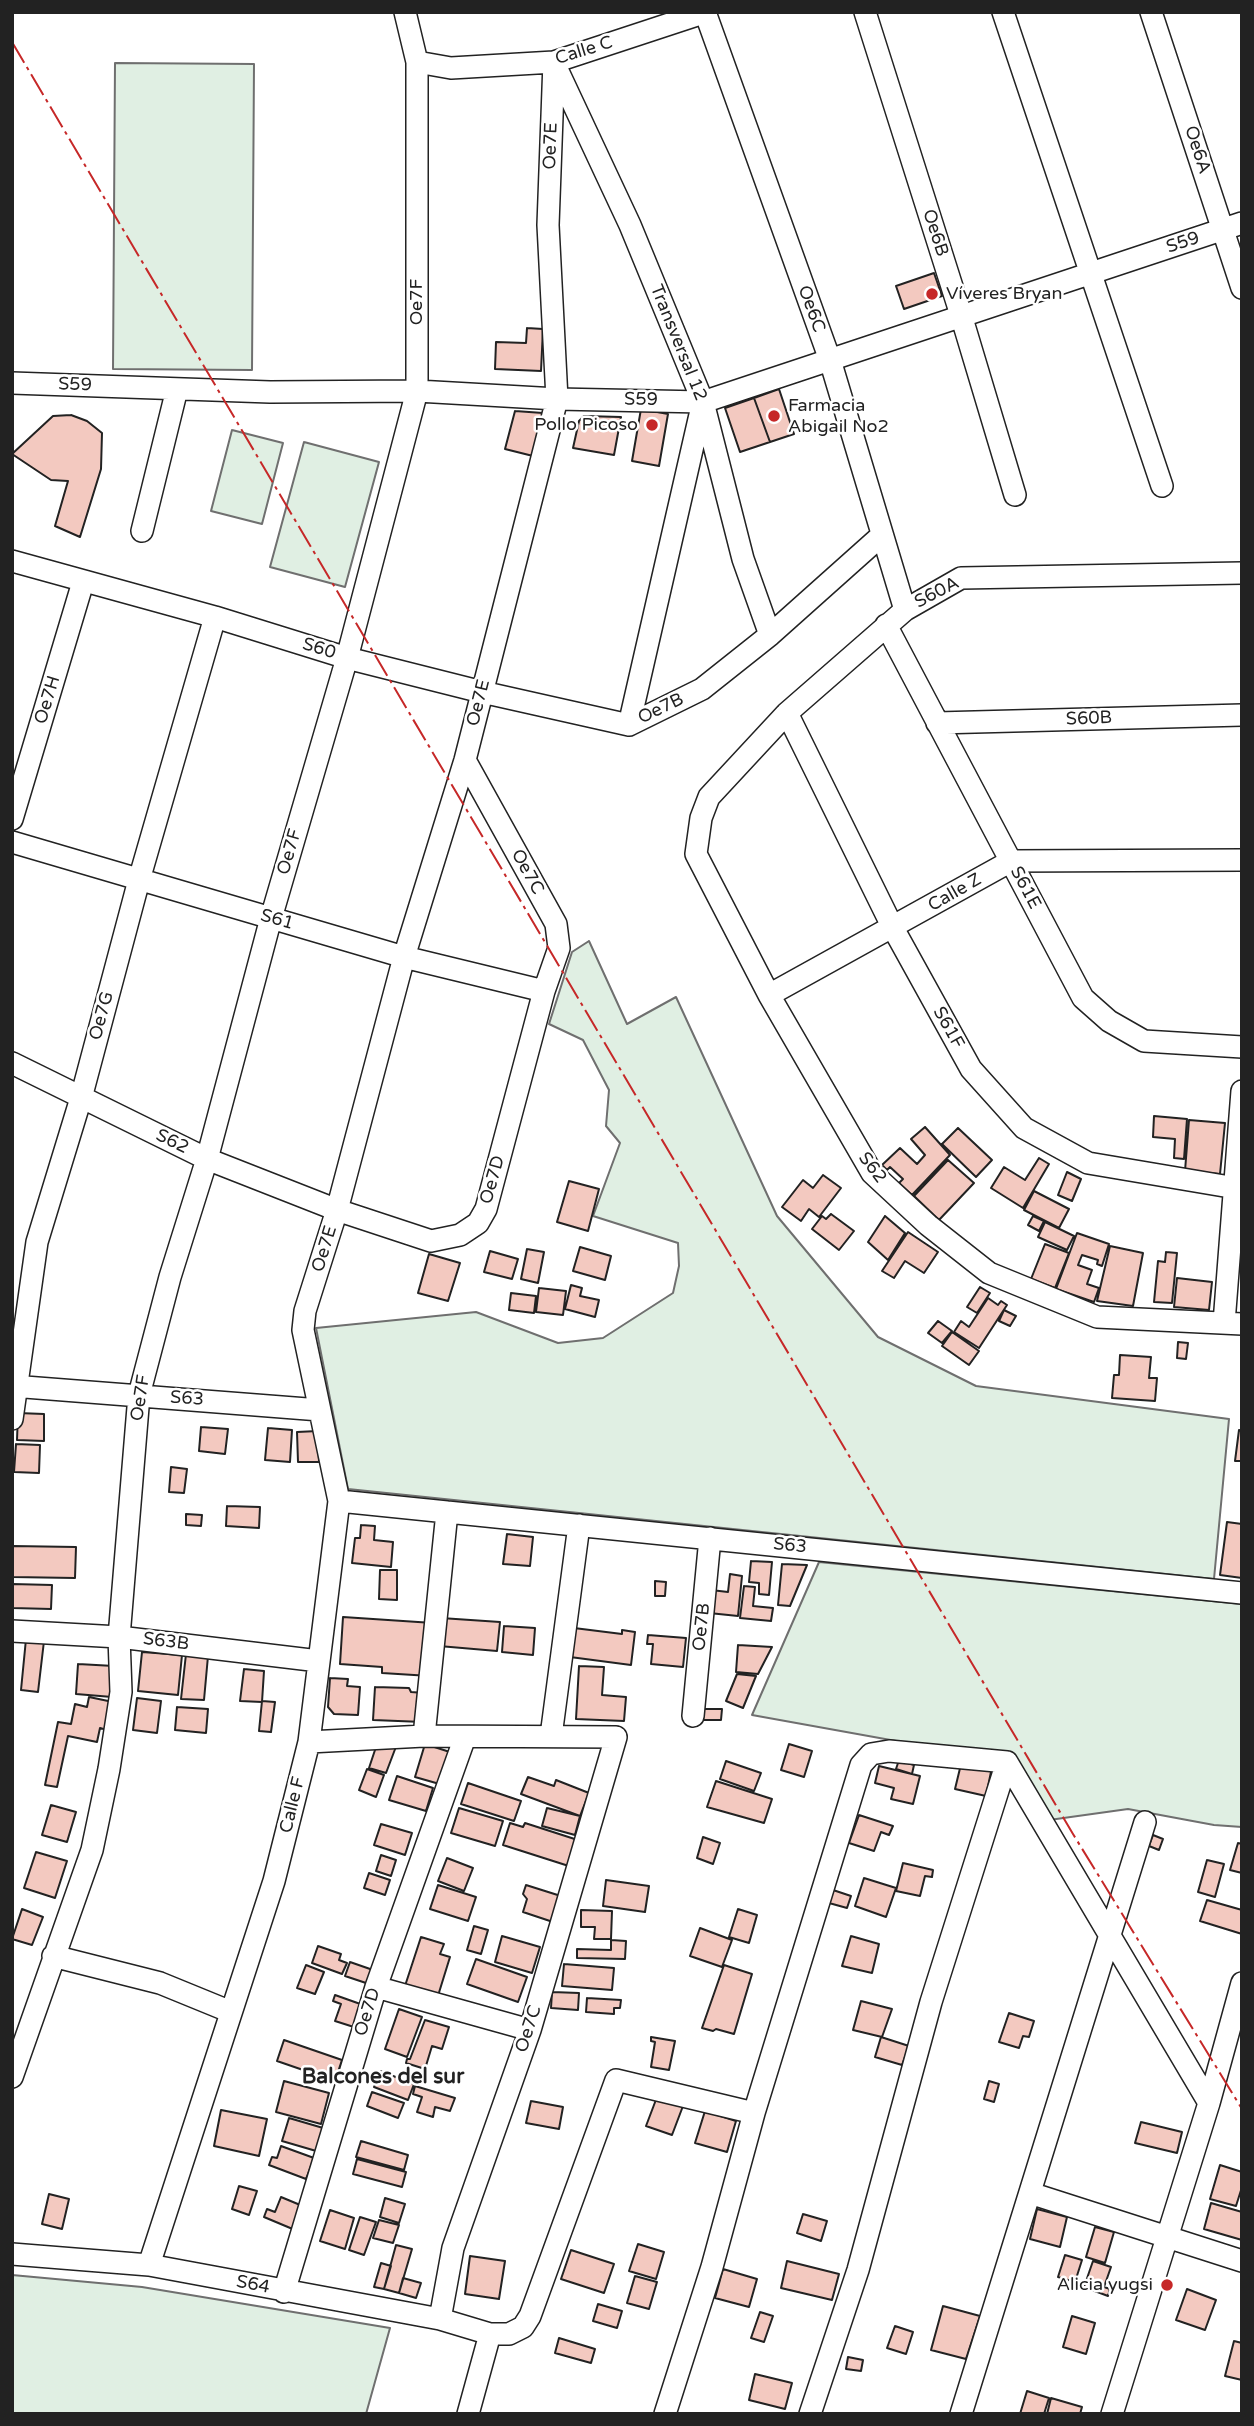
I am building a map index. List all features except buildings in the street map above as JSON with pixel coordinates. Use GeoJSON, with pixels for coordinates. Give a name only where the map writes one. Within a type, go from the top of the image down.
{"type":"FeatureCollection","features":[{"type":"Feature","properties":{"kind":"street","name":"Oe7F"},"geometry":{"type":"LineString","coordinates":[[12,2077],[92,1850],[109,1769],[121,1692],[119,1637],[139,1395],[170,1277],[207,1159],[271,918],[347,658],[417,391],[416,62],[405,12]]}},
{"type":"Feature","properties":{"kind":"street","name":"Calle C"},"geometry":{"type":"LineString","coordinates":[[416,62],[451,68],[554,62],[705,12]]}},
{"type":"Feature","properties":{"kind":"street","name":"Oe6C"},"geometry":{"type":"LineString","coordinates":[[705,12],[830,360],[905,610]]}},
{"type":"Feature","properties":{"kind":"street","name":"Oe6B"},"geometry":{"type":"LineString","coordinates":[[865,12],[1015,495]]}},
{"type":"Feature","properties":{"kind":"street"},"geometry":{"type":"LineString","coordinates":[[1003,12],[1162,486]]}},
{"type":"Feature","properties":{"kind":"street","name":"Oe6A"},"geometry":{"type":"LineString","coordinates":[[1151,12],[1232,226],[1242,288]]}},
{"type":"Feature","properties":{"kind":"street","name":"Oe7E"},"geometry":{"type":"LineString","coordinates":[[303,1330],[305,1311],[337,1210],[404,957],[465,760],[557,399],[548,225],[554,62]]}},
{"type":"Feature","properties":{"kind":"street","name":"Transversal 12"},"geometry":{"type":"LineString","coordinates":[[554,62],[630,225],[703,402],[743,559],[770,635]]}},
{"type":"Feature","properties":{"kind":"street","name":"S59"},"geometry":{"type":"LineString","coordinates":[[12,383],[270,392],[417,391],[557,399],[703,402],[1232,226]]}},
{"type":"Feature","properties":{"kind":"street"},"geometry":{"type":"LineString","coordinates":[[142,531],[177,389]]}},
{"type":"Feature","properties":{"kind":"street","name":"Oe7B"},"geometry":{"type":"LineString","coordinates":[[629,725],[703,402]]}},
{"type":"Feature","properties":{"kind":"street","name":"Oe7B"},"geometry":{"type":"LineString","coordinates":[[629,725],[702,689],[770,635],[882,534]]}},
{"type":"Feature","properties":{"kind":"street","name":"S60"},"geometry":{"type":"LineString","coordinates":[[12,561],[215,617],[347,658],[629,725]]}},
{"type":"Feature","properties":{"kind":"street","name":"S60A"},"geometry":{"type":"LineString","coordinates":[[709,797],[787,713],[886,625],[905,610],[961,578],[1242,573]]}},
{"type":"Feature","properties":{"kind":"street","name":"Oe7H"},"geometry":{"type":"LineString","coordinates":[[12,819],[83,582]]}},
{"type":"Feature","properties":{"kind":"street","name":"Oe7G"},"geometry":{"type":"LineString","coordinates":[[12,1419],[37,1242],[215,617]]}},
{"type":"Feature","properties":{"kind":"street","name":"S61E"},"geometry":{"type":"LineString","coordinates":[[886,625],[1083,998],[1109,1021],[1144,1041],[1242,1047]]}},
{"type":"Feature","properties":{"kind":"street","name":"S61F"},"geometry":{"type":"LineString","coordinates":[[787,713],[892,928],[971,1069],[1024,1128],[1088,1163],[1238,1190]]}},
{"type":"Feature","properties":{"kind":"street","name":"S60B"},"geometry":{"type":"LineString","coordinates":[[937,723],[1242,715]]}},
{"type":"Feature","properties":{"kind":"street","name":"Oe7C"},"geometry":{"type":"LineString","coordinates":[[465,760],[556,924],[559,948],[544,991]]}},
{"type":"Feature","properties":{"kind":"street","name":"S62"},"geometry":{"type":"LineString","coordinates":[[709,797],[701,818],[696,854],[769,995],[872,1173],[928,1225],[989,1273],[1097,1317],[1233,1323]]}},
{"type":"Feature","properties":{"kind":"street","name":"S61"},"geometry":{"type":"LineString","coordinates":[[12,842],[404,957],[544,991]]}},
{"type":"Feature","properties":{"kind":"street","name":"Calle Z"},"geometry":{"type":"LineString","coordinates":[[769,995],[1011,861],[1242,860]]}},
{"type":"Feature","properties":{"kind":"street","name":"Oe7D"},"geometry":{"type":"LineString","coordinates":[[337,1210],[431,1241],[460,1235],[478,1223],[486,1209],[544,991]]}},
{"type":"Feature","properties":{"kind":"street","name":"S62"},"geometry":{"type":"LineString","coordinates":[[12,1063],[207,1159],[337,1210]]}},
{"type":"Feature","properties":{"kind":"street"},"geometry":{"type":"LineString","coordinates":[[1233,1323],[1242,1091]]}},
{"type":"Feature","properties":{"kind":"street","name":"Calle F"},"geometry":{"type":"LineString","coordinates":[[149,2265],[274,1881],[309,1741],[339,1501],[303,1330]]}},
{"type":"Feature","properties":{"kind":"street","name":"S63"},"geometry":{"type":"LineString","coordinates":[[15,1386],[320,1409]]}},
{"type":"Feature","properties":{"kind":"street","name":"S63"},"geometry":{"type":"LineString","coordinates":[[339,1501],[1242,1593]]}},
{"type":"Feature","properties":{"kind":"street"},"geometry":{"type":"LineString","coordinates":[[424,1736],[446,1512]]}},
{"type":"Feature","properties":{"kind":"street"},"geometry":{"type":"LineString","coordinates":[[309,1741],[424,1736],[551,1736],[579,1525]]}},
{"type":"Feature","properties":{"kind":"street","name":"Oe7B"},"geometry":{"type":"LineString","coordinates":[[693,1716],[710,1538]]}},
{"type":"Feature","properties":{"kind":"street","name":"S63B"},"geometry":{"type":"LineString","coordinates":[[12,1631],[119,1637],[319,1661]]}},
{"type":"Feature","properties":{"kind":"street","name":"Oe7C"},"geometry":{"type":"LineString","coordinates":[[440,2319],[453,2248],[530,2030],[616,1737],[551,1736]]}},
{"type":"Feature","properties":{"kind":"street","name":"Oe7D"},"geometry":{"type":"LineString","coordinates":[[284,2292],[376,1987],[465,1737]]}},
{"type":"Feature","properties":{"kind":"street"},"geometry":{"type":"LineString","coordinates":[[665,2414],[712,2267],[754,2113],[861,1765],[871,1754],[889,1751],[1007,1762]]}},
{"type":"Feature","properties":{"kind":"street"},"geometry":{"type":"LineString","coordinates":[[1007,1762],[1209,2103]]}},
{"type":"Feature","properties":{"kind":"street"},"geometry":{"type":"LineString","coordinates":[[810,2414],[858,2270],[931,2002],[1007,1762]]}},
{"type":"Feature","properties":{"kind":"street"},"geometry":{"type":"LineString","coordinates":[[961,2414],[1145,1822]]}},
{"type":"Feature","properties":{"kind":"street"},"geometry":{"type":"LineString","coordinates":[[54,1956],[160,1983],[232,2012]]}},
{"type":"Feature","properties":{"kind":"street"},"geometry":{"type":"LineString","coordinates":[[1112,2414],[1209,2103],[1242,1983]]}},
{"type":"Feature","properties":{"kind":"street"},"geometry":{"type":"LineString","coordinates":[[376,1987],[530,2030]]}},
{"type":"Feature","properties":{"kind":"street"},"geometry":{"type":"LineString","coordinates":[[468,2414],[491,2334],[509,2334],[523,2327],[530,2316],[616,2080],[754,2113]]}},
{"type":"Feature","properties":{"kind":"street"},"geometry":{"type":"LineString","coordinates":[[1030,2193],[1242,2261]]}},
{"type":"Feature","properties":{"kind":"street","name":"S64"},"geometry":{"type":"LineString","coordinates":[[12,2254],[149,2265],[440,2319],[491,2334]]}},
{"type":"Feature","properties":{"kind":"green space"},"geometry":{"type":"Polygon","coordinates":[[[115,63],[254,64],[252,370],[113,369],[115,63]]]}},
{"type":"Feature","properties":{"kind":"green space"},"geometry":{"type":"Polygon","coordinates":[[[232,430],[283,443],[262,524],[211,511],[232,430]]]}},
{"type":"Feature","properties":{"kind":"green space"},"geometry":{"type":"Polygon","coordinates":[[[304,442],[379,462],[345,587],[270,567],[304,442]]]}},
{"type":"Feature","properties":{"kind":"green space"},"geometry":{"type":"Polygon","coordinates":[[[589,941],[627,1024],[676,997],[777,1216],[878,1337],[976,1386],[1229,1419],[1214,1579],[348,1489],[316,1328],[476,1312],[558,1343],[603,1338],[673,1293],[679,1266],[678,1243],[593,1216],[620,1143],[606,1126],[609,1090],[583,1040],[549,1024],[572,952],[589,941]]]}},
{"type":"Feature","properties":{"kind":"green space"},"geometry":{"type":"Polygon","coordinates":[[[819,1562],[1242,1604],[1242,1827],[1214,1825],[1128,1809],[1042,1821],[1007,1761],[752,1715],[819,1562]]]}},
{"type":"Feature","properties":{"kind":"green space"},"geometry":{"type":"Polygon","coordinates":[[[12,2275],[142,2287],[390,2328],[366,2414],[12,2414],[12,2275]]]}},
{"type":"Feature","properties":{"kind":"power"},"geometry":{"type":"LineString","coordinates":[[12,42],[1073,1834],[1242,2109]]}},
{"type":"Feature","properties":{"kind":"place","name":"Víveres Bryan"},"geometry":{"type":"Point","coordinates":[932,294]}},
{"type":"Feature","properties":{"kind":"place","name":"Farmacia Abigail No2"},"geometry":{"type":"Point","coordinates":[774,416]}},
{"type":"Feature","properties":{"kind":"place","name":"Pollo Picoso"},"geometry":{"type":"Point","coordinates":[652,425]}},
{"type":"Feature","properties":{"kind":"place","name":"Alicia yugsi"},"geometry":{"type":"Point","coordinates":[1167,2285]}},
{"type":"Feature","properties":{"kind":"district","name":"Balcones del sur"},"geometry":{"type":"Point","coordinates":[383,2077]}}]}
